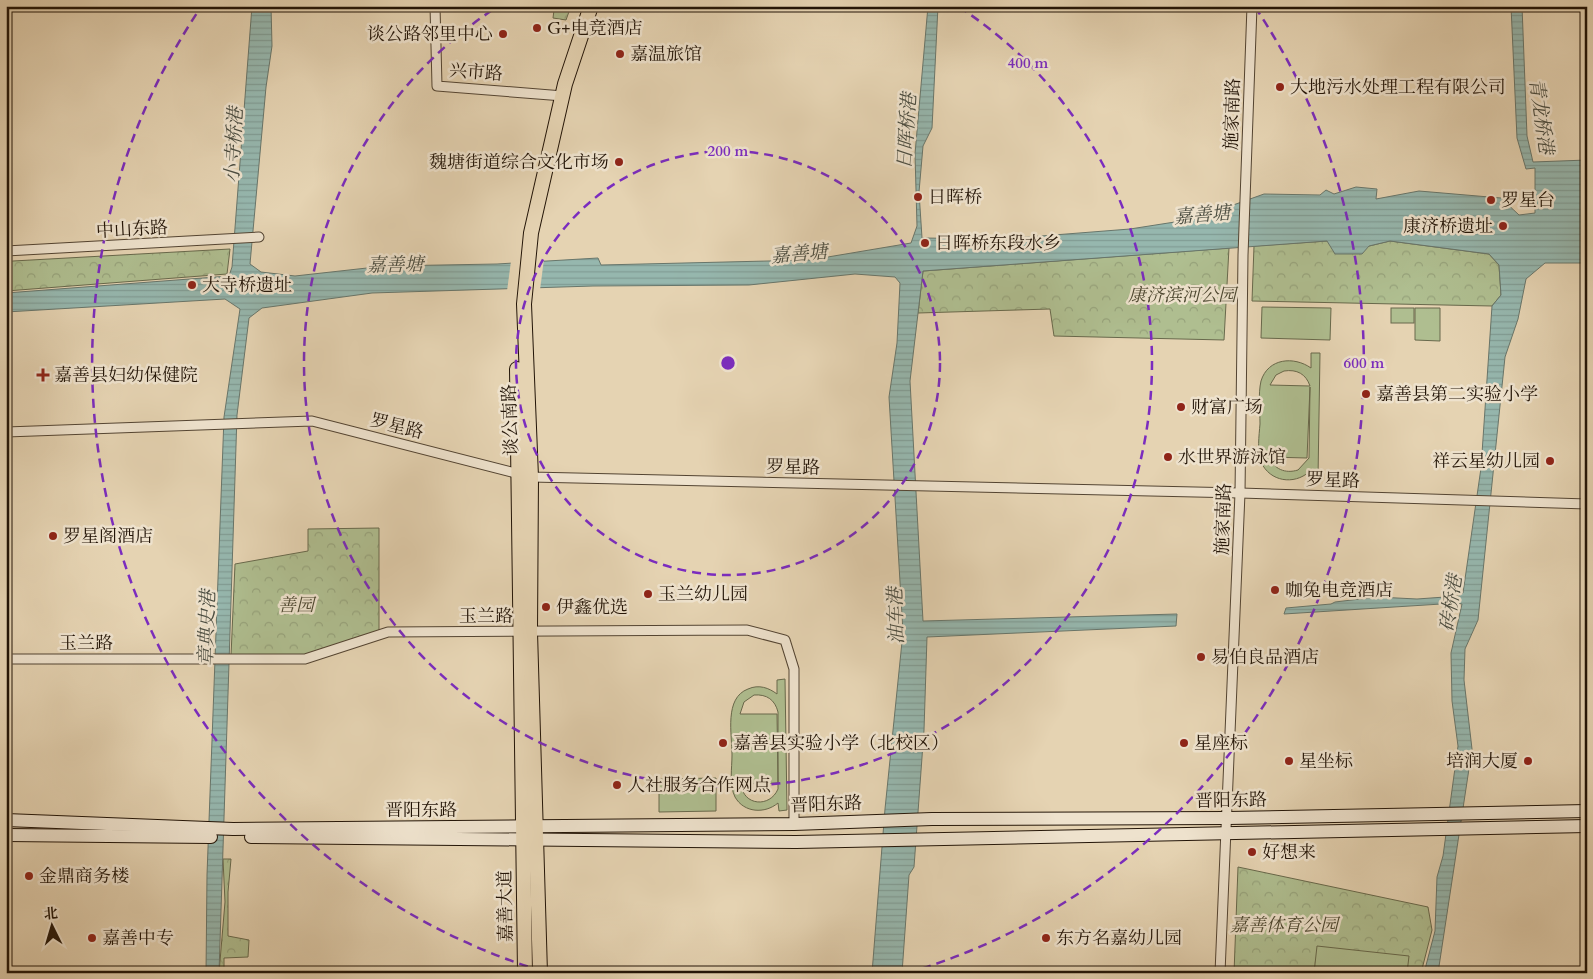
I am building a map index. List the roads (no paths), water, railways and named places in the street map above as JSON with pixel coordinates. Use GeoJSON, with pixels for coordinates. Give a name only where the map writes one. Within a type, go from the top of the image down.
{"type":"FeatureCollection","features":[{"type":"Feature","properties":{"kind":"main road","name":"谈公南路"},"geometry":{"type":"LineString","coordinates":[[530,833],[525,632],[525,476],[520,304],[526,233],[582,6]]}},
{"type":"Feature","properties":{"kind":"main road","name":"谈公南路"},"geometry":{"type":"LineString","coordinates":[[559,95],[591,6]]}},
{"type":"Feature","properties":{"kind":"main road","name":"晋阳东路"},"geometry":{"type":"LineString","coordinates":[[530,833],[872,820],[1228,818],[1587,811]]}},
{"type":"Feature","properties":{"kind":"main road","name":"晋阳东路"},"geometry":{"type":"LineString","coordinates":[[6,820],[232,833],[530,833],[866,841],[1587,826]]}},
{"type":"Feature","properties":{"kind":"main road","name":"晋阳东路"},"geometry":{"type":"LineString","coordinates":[[6,835],[199,832]]}},
{"type":"Feature","properties":{"kind":"main road","name":"嘉善大道"},"geometry":{"type":"LineString","coordinates":[[525,973],[530,833]]}},
{"type":"Feature","properties":{"kind":"main road","name":"嘉善大道"},"geometry":{"type":"LineString","coordinates":[[530,833],[540,973]]}},
{"type":"Feature","properties":{"kind":"street","name":"兴市路"},"geometry":{"type":"LineString","coordinates":[[435,6],[437,86],[559,95]]}},
{"type":"Feature","properties":{"kind":"street","name":"施家南路"},"geometry":{"type":"LineString","coordinates":[[1220,973],[1228,818],[1240,493],[1243,255],[1252,6]]}},
{"type":"Feature","properties":{"kind":"street","name":"中山东路"},"geometry":{"type":"LineString","coordinates":[[6,252],[259,237]]}},
{"type":"Feature","properties":{"kind":"street","name":"罗星路"},"geometry":{"type":"LineString","coordinates":[[6,432],[312,421],[525,476],[1240,493],[1587,504]]}},
{"type":"Feature","properties":{"kind":"street","name":"玉兰路"},"geometry":{"type":"LineString","coordinates":[[6,659],[305,659],[388,632],[747,630],[785,640],[794,669],[794,824]]}},
{"type":"Feature","properties":{"kind":"water","name":"砖桥港"},"geometry":{"type":"Polygon","coordinates":[[[252,6],[271,6],[272,46],[266,87],[250,264],[261,272],[295,276],[385,266],[497,264],[598,258],[601,265],[810,260],[911,243],[917,226],[915,154],[928,6],[938,6],[932,128],[923,146],[919,192],[922,238],[1003,239],[1130,229],[1194,219],[1264,194],[1320,195],[1326,190],[1334,194],[1356,187],[1377,189],[1376,199],[1419,191],[1501,198],[1519,215],[1535,213],[1535,168],[1526,169],[1517,138],[1511,6],[1522,6],[1527,136],[1533,162],[1587,160],[1587,263],[1545,263],[1526,279],[1518,319],[1505,357],[1478,620],[1465,649],[1464,680],[1472,749],[1438,973],[1424,973],[1435,931],[1437,877],[1443,856],[1458,746],[1452,701],[1451,653],[1462,604],[1284,614],[1286,608],[1377,597],[1417,599],[1459,596],[1463,593],[1481,468],[1492,306],[1501,295],[1499,265],[1489,254],[1390,241],[1369,246],[1362,254],[1335,254],[1327,241],[923,271],[910,381],[923,621],[1177,614],[1176,626],[927,637],[924,730],[914,867],[909,875],[902,973],[872,973],[885,809],[903,632],[889,397],[897,343],[900,283],[895,277],[855,274],[749,285],[593,286],[372,293],[262,308],[249,318],[237,415],[219,973],[206,973],[207,875],[224,417],[240,309],[225,299],[6,312],[6,293],[229,276],[232,267],[252,6]]]}},
{"type":"Feature","properties":{"kind":"place","name":"G+电竞酒店"},"geometry":{"type":"Point","coordinates":[537,28]}},
{"type":"Feature","properties":{"kind":"place","name":"谈公路邻里中心"},"geometry":{"type":"Point","coordinates":[503,34]}},
{"type":"Feature","properties":{"kind":"place","name":"嘉温旅馆"},"geometry":{"type":"Point","coordinates":[620,54]}},
{"type":"Feature","properties":{"kind":"place","name":"大地污水处理工程有限公司"},"geometry":{"type":"Point","coordinates":[1280,87]}},
{"type":"Feature","properties":{"kind":"place","name":"魏塘街道综合文化市场"},"geometry":{"type":"Point","coordinates":[619,162]}},
{"type":"Feature","properties":{"kind":"place","name":"日晖桥"},"geometry":{"type":"Point","coordinates":[918,197]}},
{"type":"Feature","properties":{"kind":"place","name":"罗星台"},"geometry":{"type":"Point","coordinates":[1491,200]}},
{"type":"Feature","properties":{"kind":"place","name":"康济桥遗址"},"geometry":{"type":"Point","coordinates":[1503,226]}},
{"type":"Feature","properties":{"kind":"place","name":"日晖桥东段水乡"},"geometry":{"type":"Point","coordinates":[925,243]}},
{"type":"Feature","properties":{"kind":"place","name":"大寺桥遗址"},"geometry":{"type":"Point","coordinates":[192,285]}},
{"type":"Feature","properties":{"kind":"place","name":"嘉善县妇幼保健院"},"geometry":{"type":"Point","coordinates":[43,375]}},
{"type":"Feature","properties":{"kind":"place","name":"嘉善县第二实验小学"},"geometry":{"type":"Point","coordinates":[1366,394]}},
{"type":"Feature","properties":{"kind":"place","name":"财富广场"},"geometry":{"type":"Point","coordinates":[1181,407]}},
{"type":"Feature","properties":{"kind":"place","name":"水世界游泳馆"},"geometry":{"type":"Point","coordinates":[1168,457]}},
{"type":"Feature","properties":{"kind":"place","name":"祥云星幼儿园"},"geometry":{"type":"Point","coordinates":[1550,461]}},
{"type":"Feature","properties":{"kind":"place","name":"罗星阁酒店"},"geometry":{"type":"Point","coordinates":[53,536]}},
{"type":"Feature","properties":{"kind":"place","name":"咖兔电竞酒店"},"geometry":{"type":"Point","coordinates":[1275,590]}},
{"type":"Feature","properties":{"kind":"place","name":"玉兰幼儿园"},"geometry":{"type":"Point","coordinates":[648,594]}},
{"type":"Feature","properties":{"kind":"place","name":"伊鑫优选"},"geometry":{"type":"Point","coordinates":[546,607]}},
{"type":"Feature","properties":{"kind":"place","name":"易伯良品酒店"},"geometry":{"type":"Point","coordinates":[1201,657]}},
{"type":"Feature","properties":{"kind":"place","name":"嘉善县实验小学（北校区）"},"geometry":{"type":"Point","coordinates":[723,743]}},
{"type":"Feature","properties":{"kind":"place","name":"星座标"},"geometry":{"type":"Point","coordinates":[1184,743]}},
{"type":"Feature","properties":{"kind":"place","name":"星坐标"},"geometry":{"type":"Point","coordinates":[1289,761]}},
{"type":"Feature","properties":{"kind":"place","name":"培润大厦"},"geometry":{"type":"Point","coordinates":[1528,761]}},
{"type":"Feature","properties":{"kind":"place","name":"人社服务合作网点"},"geometry":{"type":"Point","coordinates":[617,785]}},
{"type":"Feature","properties":{"kind":"place","name":"好想来"},"geometry":{"type":"Point","coordinates":[1252,852]}},
{"type":"Feature","properties":{"kind":"place","name":"金鼎商务楼"},"geometry":{"type":"Point","coordinates":[29,876]}},
{"type":"Feature","properties":{"kind":"place","name":"嘉善中专"},"geometry":{"type":"Point","coordinates":[92,938]}},
{"type":"Feature","properties":{"kind":"place","name":"东方名嘉幼儿园"},"geometry":{"type":"Point","coordinates":[1046,938]}},
{"type":"Feature","properties":{"kind":"water label","name":"青龙桥港"},"geometry":{"type":"Point","coordinates":[1542,116]}},
{"type":"Feature","properties":{"kind":"water label","name":"日晖桥港"},"geometry":{"type":"Point","coordinates":[906,131]}},
{"type":"Feature","properties":{"kind":"water label","name":"小寺桥港"},"geometry":{"type":"Point","coordinates":[233,145]}},
{"type":"Feature","properties":{"kind":"water label","name":"嘉善塘"},"geometry":{"type":"Point","coordinates":[1202,214]}},
{"type":"Feature","properties":{"kind":"water label","name":"嘉善塘"},"geometry":{"type":"Point","coordinates":[799,253]}},
{"type":"Feature","properties":{"kind":"water label","name":"嘉善塘"},"geometry":{"type":"Point","coordinates":[395,264]}},
{"type":"Feature","properties":{"kind":"water label","name":"油车港"},"geometry":{"type":"Point","coordinates":[895,616]}},
{"type":"Feature","properties":{"kind":"water label","name":"章典史港"},"geometry":{"type":"Point","coordinates":[206,628]}},
{"type":"Feature","properties":{"kind":"park label","name":"康济滨河公园"},"geometry":{"type":"Point","coordinates":[1182,295]}},
{"type":"Feature","properties":{"kind":"park label","name":"善园"},"geometry":{"type":"Point","coordinates":[296,605]}},
{"type":"Feature","properties":{"kind":"park label","name":"嘉善体育公园"},"geometry":{"type":"Point","coordinates":[1284,925]}}]}
